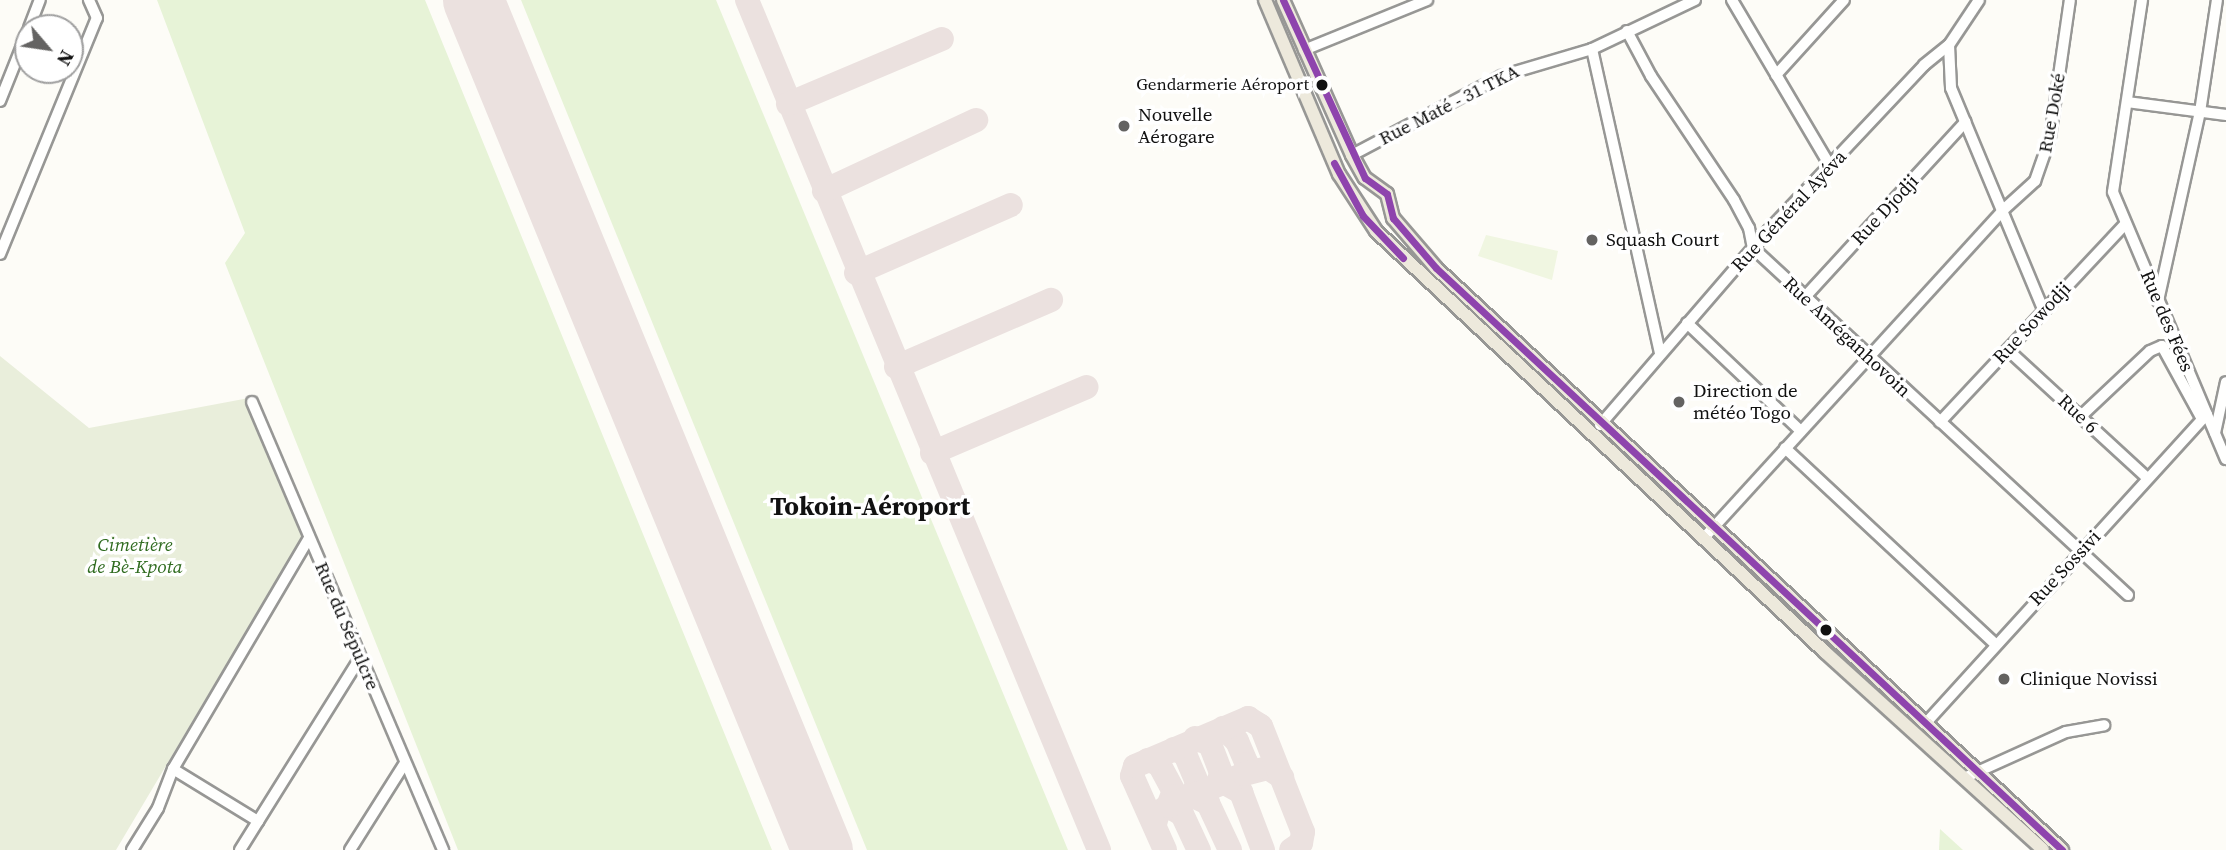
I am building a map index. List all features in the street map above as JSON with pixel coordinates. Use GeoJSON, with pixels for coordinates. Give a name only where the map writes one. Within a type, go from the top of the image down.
{"type":"FeatureCollection","features":[{"type":"Feature","properties":{"kind":"main road"},"geometry":{"type":"LineString","coordinates":[[1265,0],[1339,174],[1376,231],[1870,694],[2062,850]]}},
{"type":"Feature","properties":{"kind":"main road"},"geometry":{"type":"LineString","coordinates":[[1283,0],[1352,155],[1365,178],[1387,194],[1393,218],[1436,268],[1600,425],[1714,527],[1925,724],[2043,850]]}},
{"type":"Feature","properties":{"kind":"main road"},"geometry":{"type":"LineString","coordinates":[[1870,694],[1880,682]]}},
{"type":"Feature","properties":{"kind":"street"},"geometry":{"type":"LineString","coordinates":[[0,254],[97,18],[89,0]]}},
{"type":"Feature","properties":{"kind":"street"},"geometry":{"type":"LineString","coordinates":[[1304,50],[1427,0]]}},
{"type":"Feature","properties":{"kind":"street","name":"Rue Maté - 31 TKA"},"geometry":{"type":"LineString","coordinates":[[1352,155],[1501,76],[1592,49],[1695,0]]}},
{"type":"Feature","properties":{"kind":"street"},"geometry":{"type":"LineString","coordinates":[[1732,0],[1830,166]]}},
{"type":"Feature","properties":{"kind":"street"},"geometry":{"type":"LineString","coordinates":[[1776,75],[1844,0]]}},
{"type":"Feature","properties":{"kind":"street","name":"Rue Général Ayéva"},"geometry":{"type":"LineString","coordinates":[[1600,425],[1660,352],[1753,248],[1949,45],[1979,0]]}},
{"type":"Feature","properties":{"kind":"street","name":"Rue Doké"},"geometry":{"type":"LineString","coordinates":[[1703,539],[2002,211],[2035,181],[2047,155],[2070,0]]}},
{"type":"Feature","properties":{"kind":"street"},"geometry":{"type":"LineString","coordinates":[[2142,0],[2127,102],[2226,115]]}},
{"type":"Feature","properties":{"kind":"street"},"geometry":{"type":"LineString","coordinates":[[2158,302],[2200,112],[2217,0]]}},
{"type":"Feature","properties":{"kind":"street","name":"Rue Améganhovoin"},"geometry":{"type":"LineString","coordinates":[[1627,31],[1651,76],[1734,200],[1749,228],[1753,248],[2128,595]]}},
{"type":"Feature","properties":{"kind":"street"},"geometry":{"type":"LineString","coordinates":[[1949,45],[1948,77],[2044,311]]}},
{"type":"Feature","properties":{"kind":"street"},"geometry":{"type":"LineString","coordinates":[[1592,49],[1660,352]]}},
{"type":"Feature","properties":{"kind":"street"},"geometry":{"type":"LineString","coordinates":[[0,101],[14,66]]}},
{"type":"Feature","properties":{"kind":"street","name":"Rue des Fées"},"geometry":{"type":"LineString","coordinates":[[2127,102],[2112,182],[2125,224],[2204,416],[2226,459]]}},
{"type":"Feature","properties":{"kind":"street","name":"Rue Djodji"},"geometry":{"type":"LineString","coordinates":[[1804,298],[1965,122]]}},
{"type":"Feature","properties":{"kind":"street","name":"Rue Sowodji"},"geometry":{"type":"LineString","coordinates":[[1940,422],[2125,224]]}},
{"type":"Feature","properties":{"kind":"street"},"geometry":{"type":"LineString","coordinates":[[1687,323],[1801,431]]}},
{"type":"Feature","properties":{"kind":"street"},"geometry":{"type":"LineString","coordinates":[[2080,417],[2150,351],[2162,346],[2204,416]]}},
{"type":"Feature","properties":{"kind":"street","name":"Rue 6"},"geometry":{"type":"LineString","coordinates":[[2008,350],[2147,478]]}},
{"type":"Feature","properties":{"kind":"street"},"geometry":{"type":"LineString","coordinates":[[2215,433],[2226,382]]}},
{"type":"Feature","properties":{"kind":"street","name":"Rue du Sépulcre"},"geometry":{"type":"LineString","coordinates":[[252,401],[443,850]]}},
{"type":"Feature","properties":{"kind":"street","name":"Rue Sossivi"},"geometry":{"type":"LineString","coordinates":[[1925,724],[2204,416]]}},
{"type":"Feature","properties":{"kind":"street"},"geometry":{"type":"LineString","coordinates":[[1785,448],[1995,644]]}},
{"type":"Feature","properties":{"kind":"street"},"geometry":{"type":"LineString","coordinates":[[148,850],[135,847],[173,769],[309,538]]}},
{"type":"Feature","properties":{"kind":"street"},"geometry":{"type":"LineString","coordinates":[[240,850],[360,658]]}},
{"type":"Feature","properties":{"kind":"street"},"geometry":{"type":"LineString","coordinates":[[1969,774],[2066,733],[2104,725]]}},
{"type":"Feature","properties":{"kind":"street"},"geometry":{"type":"LineString","coordinates":[[350,850],[405,763]]}},
{"type":"Feature","properties":{"kind":"street"},"geometry":{"type":"LineString","coordinates":[[173,769],[258,821]]}},
{"type":"Feature","properties":{"kind":"green space"},"geometry":{"type":"Polygon","coordinates":[[[157,0],[425,0],[772,850],[458,850],[225,263],[245,233],[157,0]]]}},
{"type":"Feature","properties":{"kind":"green space"},"geometry":{"type":"Polygon","coordinates":[[[521,0],[716,0],[1068,850],[867,850],[521,0]]]}},
{"type":"Feature","properties":{"kind":"green space"},"geometry":{"type":"Polygon","coordinates":[[[1486,235],[1558,251],[1552,280],[1478,256],[1486,235]]]}},
{"type":"Feature","properties":{"kind":"green space","name":"Cimetière de Bè-Kpota"},"geometry":{"type":"Polygon","coordinates":[[[0,356],[89,428],[249,398],[303,535],[116,850],[0,850],[0,356]]]}},
{"type":"Feature","properties":{"kind":"green space"},"geometry":{"type":"Polygon","coordinates":[[[1940,829],[1963,850],[1939,850],[1940,829]]]}},
{"type":"Feature","properties":{"kind":"taxiway"},"geometry":{"type":"LineString","coordinates":[[747,0],[1099,850]]}},
{"type":"Feature","properties":{"kind":"taxiway"},"geometry":{"type":"LineString","coordinates":[[788,104],[942,39]]}},
{"type":"Feature","properties":{"kind":"taxiway"},"geometry":{"type":"LineString","coordinates":[[824,191],[976,120]]}},
{"type":"Feature","properties":{"kind":"taxiway"},"geometry":{"type":"LineString","coordinates":[[856,273],[1011,205]]}},
{"type":"Feature","properties":{"kind":"taxiway"},"geometry":{"type":"LineString","coordinates":[[896,367],[1051,300]]}},
{"type":"Feature","properties":{"kind":"taxiway"},"geometry":{"type":"LineString","coordinates":[[932,453],[1087,387]]}},
{"type":"Feature","properties":{"kind":"taxiway"},"geometry":{"type":"LineString","coordinates":[[1165,850],[1132,776],[1135,766],[1248,718],[1261,726],[1303,832],[1301,843],[1291,850]]}},
{"type":"Feature","properties":{"kind":"taxiway"},"geometry":{"type":"LineString","coordinates":[[1223,728],[1237,741],[1247,764],[1244,774]]}},
{"type":"Feature","properties":{"kind":"taxiway"},"geometry":{"type":"LineString","coordinates":[[1195,738],[1210,744],[1221,773],[1218,784]]}},
{"type":"Feature","properties":{"kind":"taxiway"},"geometry":{"type":"LineString","coordinates":[[1174,749],[1185,754],[1198,785],[1191,795]]}},
{"type":"Feature","properties":{"kind":"taxiway"},"geometry":{"type":"LineString","coordinates":[[1148,760],[1159,764],[1179,801]]}},
{"type":"Feature","properties":{"kind":"taxiway"},"geometry":{"type":"LineString","coordinates":[[1155,824],[1158,813],[1168,806],[1244,774],[1268,768],[1282,777]]}},
{"type":"Feature","properties":{"kind":"taxiway"},"geometry":{"type":"LineString","coordinates":[[1223,782],[1241,792],[1263,850]]}},
{"type":"Feature","properties":{"kind":"taxiway"},"geometry":{"type":"LineString","coordinates":[[1191,795],[1208,803],[1230,850]]}},
{"type":"Feature","properties":{"kind":"taxiway"},"geometry":{"type":"LineString","coordinates":[[1172,796],[1168,806],[1182,814],[1199,850]]}},
{"type":"Feature","properties":{"kind":"runway"},"geometry":{"type":"LineString","coordinates":[[473,0],[822,850]]}},
{"type":"Feature","properties":{"kind":"transit line"},"geometry":{"type":"LineString","coordinates":[[1283,0],[1365,178],[1387,194],[1393,218],[1436,268],[2062,850]]}},
{"type":"Feature","properties":{"kind":"transit line"},"geometry":{"type":"LineString","coordinates":[[1334,163],[1363,216],[1403,258]]}},
{"type":"Feature","properties":{"kind":"place","name":"Gendarmerie Aéroport"},"geometry":{"type":"Point","coordinates":[1322,85]}},
{"type":"Feature","properties":{"kind":"place","name":"Nouvelle Aérogare"},"geometry":{"type":"Point","coordinates":[1124,126]}},
{"type":"Feature","properties":{"kind":"place","name":"Squash Court"},"geometry":{"type":"Point","coordinates":[1592,240]}},
{"type":"Feature","properties":{"kind":"place","name":"Direction de météo Togo"},"geometry":{"type":"Point","coordinates":[1679,402]}},
{"type":"Feature","properties":{"kind":"place","name":"Clinique Novissi"},"geometry":{"type":"Point","coordinates":[2004,679]}},
{"type":"Feature","properties":{"kind":"district","name":"Tokoin-Aéroport"},"geometry":{"type":"Point","coordinates":[870,507]}}]}
